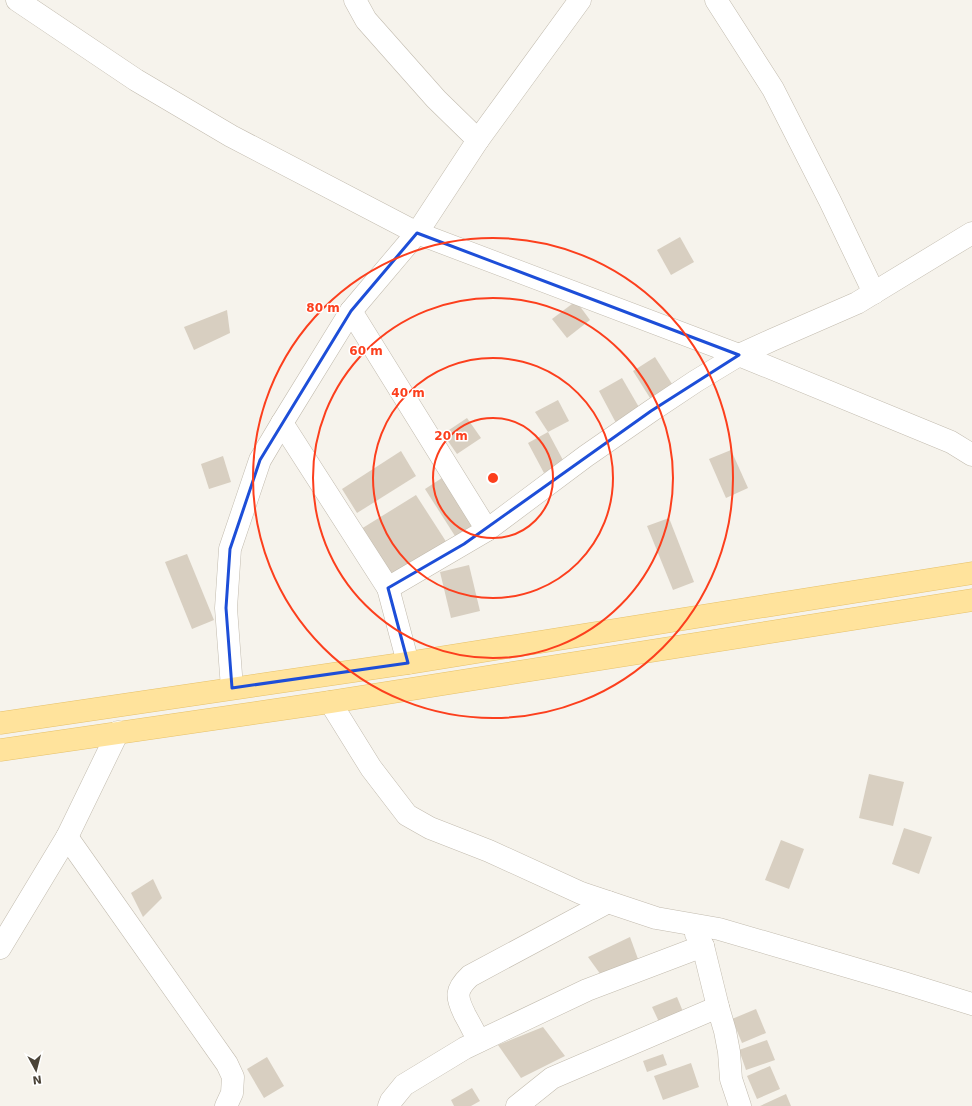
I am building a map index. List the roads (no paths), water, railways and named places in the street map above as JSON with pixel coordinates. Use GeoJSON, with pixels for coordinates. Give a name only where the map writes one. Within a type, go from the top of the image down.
{"type":"FeatureCollection","features":[{"type":"Feature","properties":{"kind":"main road"},"geometry":{"type":"LineString","coordinates":[[0,723],[408,663],[972,573]]}},
{"type":"Feature","properties":{"kind":"main road"},"geometry":{"type":"LineString","coordinates":[[0,750],[330,702],[972,600]]}},
{"type":"Feature","properties":{"kind":"street"},"geometry":{"type":"LineString","coordinates":[[17,0],[136,80],[231,136],[417,233],[739,355],[950,442],[972,455]]}},
{"type":"Feature","properties":{"kind":"street"},"geometry":{"type":"LineString","coordinates":[[355,0],[366,20],[436,99],[478,140]]}},
{"type":"Feature","properties":{"kind":"street"},"geometry":{"type":"LineString","coordinates":[[232,688],[226,608],[230,549],[260,460],[351,311],[417,233],[478,140],[580,0]]}},
{"type":"Feature","properties":{"kind":"street"},"geometry":{"type":"LineString","coordinates":[[716,0],[773,89],[830,201],[874,293]]}},
{"type":"Feature","properties":{"kind":"street"},"geometry":{"type":"LineString","coordinates":[[388,588],[487,530],[542,488],[651,410],[696,381],[739,355],[857,303],[972,233]]}},
{"type":"Feature","properties":{"kind":"street"},"geometry":{"type":"LineString","coordinates":[[351,311],[487,530]]}},
{"type":"Feature","properties":{"kind":"street"},"geometry":{"type":"LineString","coordinates":[[282,423],[388,588],[408,663]]}},
{"type":"Feature","properties":{"kind":"street"},"geometry":{"type":"LineString","coordinates":[[330,702],[370,768],[407,815],[430,828],[489,851],[581,893],[656,918],[719,929],[972,1004]]}},
{"type":"Feature","properties":{"kind":"street"},"geometry":{"type":"LineString","coordinates":[[0,948],[67,837],[118,732]]}},
{"type":"Feature","properties":{"kind":"street"},"geometry":{"type":"LineString","coordinates":[[67,837],[227,1064],[233,1077],[232,1093],[226,1106]]}},
{"type":"Feature","properties":{"kind":"street"},"geometry":{"type":"LineString","coordinates":[[479,1041],[459,1003],[458,994],[462,984],[470,976],[608,902]]}},
{"type":"Feature","properties":{"kind":"street"},"geometry":{"type":"LineString","coordinates":[[686,923],[696,934],[703,946],[725,1031],[729,1052],[731,1079],[740,1106]]}},
{"type":"Feature","properties":{"kind":"street"},"geometry":{"type":"LineString","coordinates":[[389,1106],[391,1101],[404,1085],[465,1048],[587,990],[703,946]]}},
{"type":"Feature","properties":{"kind":"street"},"geometry":{"type":"LineString","coordinates":[[517,1106],[552,1078],[718,1007]]}}]}
